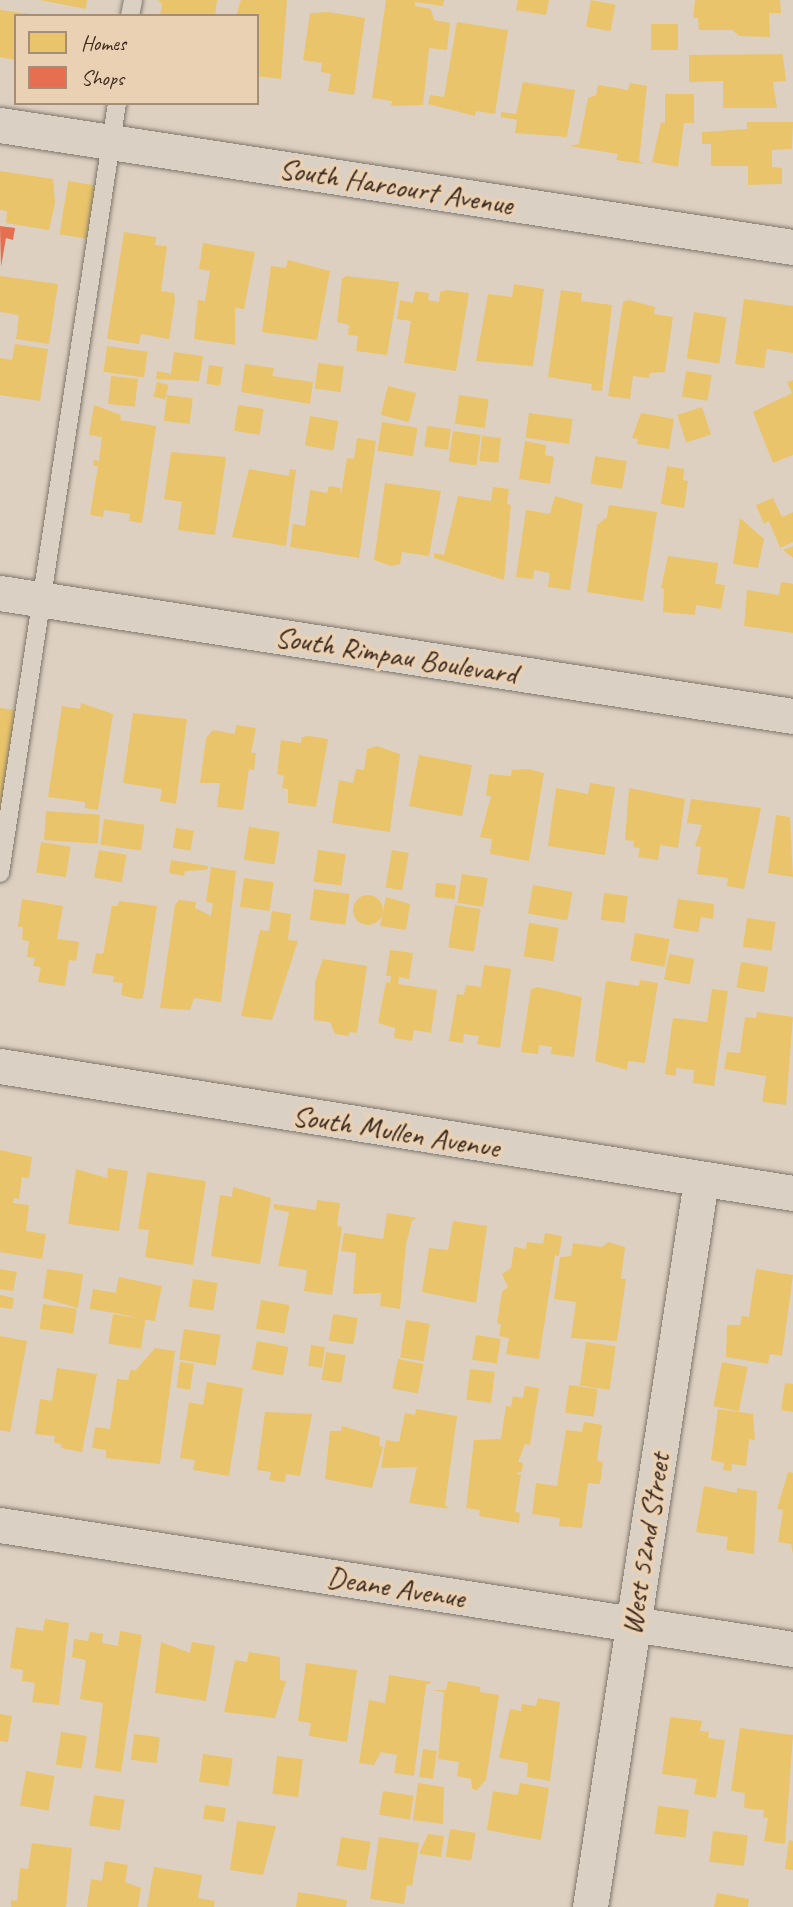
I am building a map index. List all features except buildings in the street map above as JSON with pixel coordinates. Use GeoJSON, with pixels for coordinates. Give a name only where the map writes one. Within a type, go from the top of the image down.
{"type":"FeatureCollection","features":[{"type":"Feature","properties":{"kind":"street","name":"South Harcourt Avenue"},"geometry":{"type":"LineString","coordinates":[[0,125],[793,247]]}},
{"type":"Feature","properties":{"kind":"street","name":"South Rimpau Boulevard"},"geometry":{"type":"LineString","coordinates":[[0,593],[793,716]]}},
{"type":"Feature","properties":{"kind":"street","name":"South Mullen Avenue"},"geometry":{"type":"LineString","coordinates":[[0,1066],[701,1181],[793,1193]]}},
{"type":"Feature","properties":{"kind":"street","name":"West 52nd Street"},"geometry":{"type":"LineString","coordinates":[[590,1907],[701,1181]]}},
{"type":"Feature","properties":{"kind":"street","name":"Deane Avenue"},"geometry":{"type":"LineString","coordinates":[[0,1525],[793,1649]]}},
{"type":"Feature","properties":{"kind":"lane"},"geometry":{"type":"LineString","coordinates":[[0,873],[117,105]]}}]}
